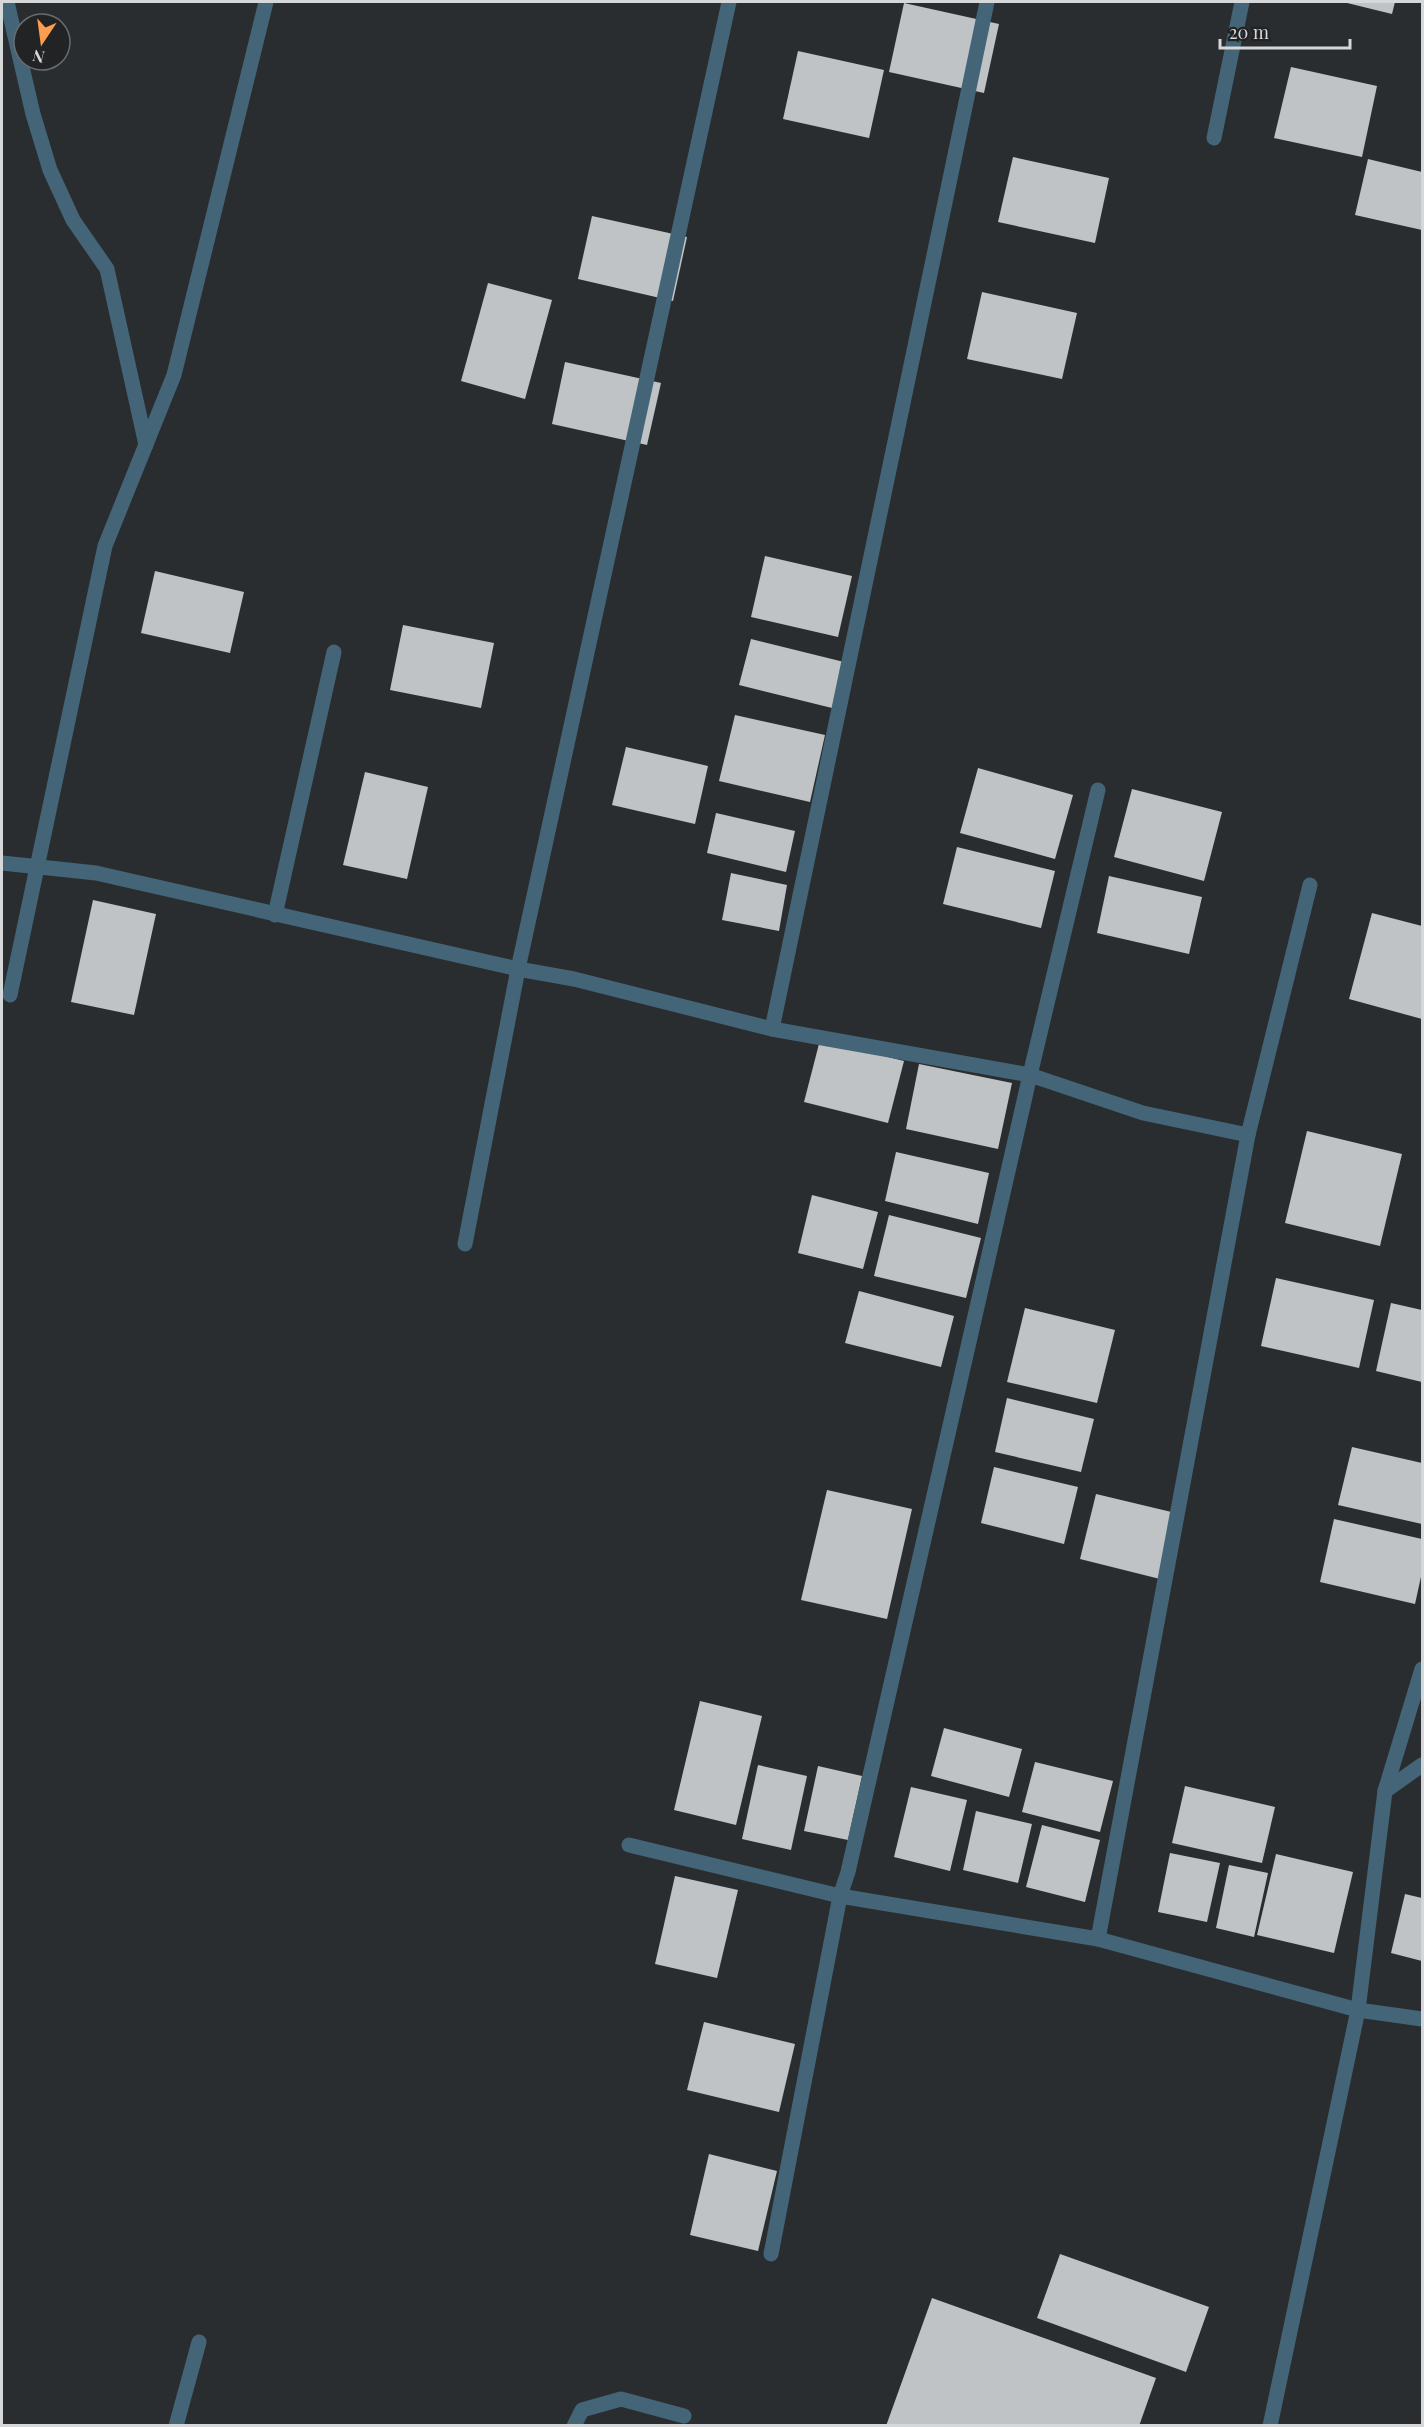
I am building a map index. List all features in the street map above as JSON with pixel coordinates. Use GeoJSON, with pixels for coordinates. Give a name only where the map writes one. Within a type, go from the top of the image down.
{"type":"FeatureCollection","features":[{"type":"Feature","properties":{"kind":"street"},"geometry":{"type":"LineString","coordinates":[[7,2],[33,114],[50,170],[73,220],[107,269],[146,445]]}},
{"type":"Feature","properties":{"kind":"street"},"geometry":{"type":"LineString","coordinates":[[10,995],[105,546],[174,375],[266,2]]}},
{"type":"Feature","properties":{"kind":"street"},"geometry":{"type":"LineString","coordinates":[[465,1244],[518,969],[729,2]]}},
{"type":"Feature","properties":{"kind":"street"},"geometry":{"type":"LineString","coordinates":[[772,1029],[987,2]]}},
{"type":"Feature","properties":{"kind":"street"},"geometry":{"type":"LineString","coordinates":[[1214,138],[1242,2]]}},
{"type":"Feature","properties":{"kind":"street"},"geometry":{"type":"LineString","coordinates":[[275,915],[334,652]]}},
{"type":"Feature","properties":{"kind":"street"},"geometry":{"type":"LineString","coordinates":[[771,2254],[840,1896],[848,1872],[1030,1075],[1098,789]]}},
{"type":"Feature","properties":{"kind":"street"},"geometry":{"type":"LineString","coordinates":[[2,863],[96,873],[518,969],[574,979],[772,1029],[1030,1075],[1143,1113],[1248,1136]]}},
{"type":"Feature","properties":{"kind":"street"},"geometry":{"type":"LineString","coordinates":[[1098,1939],[1248,1136],[1310,885]]}},
{"type":"Feature","properties":{"kind":"street"},"geometry":{"type":"LineString","coordinates":[[1270,2426],[1358,2010],[1385,1791],[1422,1669]]}},
{"type":"Feature","properties":{"kind":"street"},"geometry":{"type":"LineString","coordinates":[[1385,1791],[1422,1765]]}},
{"type":"Feature","properties":{"kind":"street"},"geometry":{"type":"LineString","coordinates":[[629,1845],[840,1896],[1098,1939],[1358,2010],[1422,2019]]}},
{"type":"Feature","properties":{"kind":"street"},"geometry":{"type":"LineString","coordinates":[[176,2426],[199,2342]]}},
{"type":"Feature","properties":{"kind":"street"},"geometry":{"type":"LineString","coordinates":[[574,2426],[582,2410],[621,2399],[684,2416]]}},
{"type":"Feature","properties":{"kind":"building"},"geometry":{"type":"Polygon","coordinates":[[[1343,2],[1395,2],[1392,14],[1343,2]]]}},
{"type":"Feature","properties":{"kind":"building"},"geometry":{"type":"Polygon","coordinates":[[[904,3],[999,24],[984,93],[889,72],[904,3]]]}},
{"type":"Feature","properties":{"kind":"building"},"geometry":{"type":"Polygon","coordinates":[[[798,51],[884,70],[869,138],[783,119],[798,51]]]}},
{"type":"Feature","properties":{"kind":"building"},"geometry":{"type":"Polygon","coordinates":[[[1291,67],[1377,86],[1362,157],[1274,138],[1291,67]]]}},
{"type":"Feature","properties":{"kind":"building"},"geometry":{"type":"Polygon","coordinates":[[[1013,157],[1109,178],[1095,243],[998,222],[1013,157]]]}},
{"type":"Feature","properties":{"kind":"building"},"geometry":{"type":"Polygon","coordinates":[[[1368,159],[1422,172],[1422,230],[1355,215],[1368,159]]]}},
{"type":"Feature","properties":{"kind":"building"},"geometry":{"type":"Polygon","coordinates":[[[592,216],[687,237],[673,301],[578,279],[592,216]]]}},
{"type":"Feature","properties":{"kind":"building"},"geometry":{"type":"Polygon","coordinates":[[[488,283],[552,300],[525,399],[461,381],[488,283]]]}},
{"type":"Feature","properties":{"kind":"building"},"geometry":{"type":"Polygon","coordinates":[[[982,292],[1077,313],[1062,379],[967,359],[982,292]]]}},
{"type":"Feature","properties":{"kind":"building"},"geometry":{"type":"Polygon","coordinates":[[[565,362],[661,383],[647,445],[552,424],[565,362]]]}},
{"type":"Feature","properties":{"kind":"building"},"geometry":{"type":"Polygon","coordinates":[[[765,556],[852,576],[838,637],[751,617],[765,556]]]}},
{"type":"Feature","properties":{"kind":"building"},"geometry":{"type":"Polygon","coordinates":[[[155,571],[244,592],[230,653],[141,633],[155,571]]]}},
{"type":"Feature","properties":{"kind":"building"},"geometry":{"type":"Polygon","coordinates":[[[403,625],[494,643],[481,708],[390,690],[403,625]]]}},
{"type":"Feature","properties":{"kind":"building"},"geometry":{"type":"Polygon","coordinates":[[[751,639],[844,662],[832,708],[739,685],[751,639]]]}},
{"type":"Feature","properties":{"kind":"building"},"geometry":{"type":"Polygon","coordinates":[[[735,715],[825,735],[810,802],[719,781],[735,715]]]}},
{"type":"Feature","properties":{"kind":"building"},"geometry":{"type":"Polygon","coordinates":[[[626,747],[708,766],[695,824],[612,805],[626,747]]]}},
{"type":"Feature","properties":{"kind":"building"},"geometry":{"type":"Polygon","coordinates":[[[978,768],[1073,795],[1055,859],[960,833],[978,768]]]}},
{"type":"Feature","properties":{"kind":"building"},"geometry":{"type":"Polygon","coordinates":[[[365,772],[428,787],[407,879],[343,865],[365,772]]]}},
{"type":"Feature","properties":{"kind":"building"},"geometry":{"type":"Polygon","coordinates":[[[1132,789],[1222,812],[1204,881],[1114,857],[1132,789]]]}},
{"type":"Feature","properties":{"kind":"building"},"geometry":{"type":"Polygon","coordinates":[[[716,813],[795,831],[786,872],[707,853],[716,813]]]}},
{"type":"Feature","properties":{"kind":"building"},"geometry":{"type":"Polygon","coordinates":[[[957,847],[1055,871],[1041,928],[943,904],[957,847]]]}},
{"type":"Feature","properties":{"kind":"building"},"geometry":{"type":"Polygon","coordinates":[[[731,873],[787,885],[779,931],[722,920],[731,873]]]}},
{"type":"Feature","properties":{"kind":"building"},"geometry":{"type":"Polygon","coordinates":[[[1109,876],[1202,897],[1189,954],[1097,933],[1109,876]]]}},
{"type":"Feature","properties":{"kind":"building"},"geometry":{"type":"Polygon","coordinates":[[[93,900],[156,914],[134,1015],[71,1002],[93,900]]]}},
{"type":"Feature","properties":{"kind":"building"},"geometry":{"type":"Polygon","coordinates":[[[1372,913],[1422,926],[1422,1019],[1349,999],[1372,913]]]}},
{"type":"Feature","properties":{"kind":"building"},"geometry":{"type":"Polygon","coordinates":[[[820,1040],[904,1061],[888,1123],[804,1102],[820,1040]]]}},
{"type":"Feature","properties":{"kind":"building"},"geometry":{"type":"Polygon","coordinates":[[[919,1064],[1012,1083],[998,1149],[906,1129],[919,1064]]]}},
{"type":"Feature","properties":{"kind":"building"},"geometry":{"type":"Polygon","coordinates":[[[1307,1131],[1402,1154],[1380,1246],[1285,1223],[1307,1131]]]}},
{"type":"Feature","properties":{"kind":"building"},"geometry":{"type":"Polygon","coordinates":[[[896,1152],[989,1173],[978,1224],[885,1201],[896,1152]]]}},
{"type":"Feature","properties":{"kind":"building"},"geometry":{"type":"Polygon","coordinates":[[[812,1195],[878,1212],[863,1269],[798,1253],[812,1195]]]}},
{"type":"Feature","properties":{"kind":"building"},"geometry":{"type":"Polygon","coordinates":[[[889,1215],[981,1238],[966,1298],[874,1276],[889,1215]]]}},
{"type":"Feature","properties":{"kind":"building"},"geometry":{"type":"Polygon","coordinates":[[[1276,1278],[1374,1300],[1359,1368],[1261,1346],[1276,1278]]]}},
{"type":"Feature","properties":{"kind":"building"},"geometry":{"type":"Polygon","coordinates":[[[859,1291],[954,1316],[941,1367],[845,1343],[859,1291]]]}},
{"type":"Feature","properties":{"kind":"building"},"geometry":{"type":"Polygon","coordinates":[[[1391,1303],[1422,1310],[1422,1382],[1376,1371],[1391,1303]]]}},
{"type":"Feature","properties":{"kind":"building"},"geometry":{"type":"Polygon","coordinates":[[[1025,1308],[1115,1330],[1097,1403],[1007,1382],[1025,1308]]]}},
{"type":"Feature","properties":{"kind":"building"},"geometry":{"type":"Polygon","coordinates":[[[1007,1398],[1094,1419],[1081,1472],[995,1452],[1007,1398]]]}},
{"type":"Feature","properties":{"kind":"building"},"geometry":{"type":"Polygon","coordinates":[[[1352,1447],[1422,1463],[1422,1524],[1338,1505],[1352,1447]]]}},
{"type":"Feature","properties":{"kind":"building"},"geometry":{"type":"Polygon","coordinates":[[[994,1467],[1078,1487],[1064,1544],[981,1523],[994,1467]]]}},
{"type":"Feature","properties":{"kind":"building"},"geometry":{"type":"Polygon","coordinates":[[[827,1490],[912,1509],[887,1619],[801,1600],[827,1490]]]}},
{"type":"Feature","properties":{"kind":"building"},"geometry":{"type":"Polygon","coordinates":[[[1096,1494],[1184,1515],[1168,1581],[1080,1559],[1096,1494]]]}},
{"type":"Feature","properties":{"kind":"building"},"geometry":{"type":"Polygon","coordinates":[[[1334,1519],[1422,1539],[1422,1572],[1415,1604],[1320,1582],[1334,1519]]]}},
{"type":"Feature","properties":{"kind":"building"},"geometry":{"type":"Polygon","coordinates":[[[700,1701],[762,1716],[736,1825],[674,1810],[700,1701]]]}},
{"type":"Feature","properties":{"kind":"building"},"geometry":{"type":"Polygon","coordinates":[[[944,1728],[1022,1749],[1009,1797],[931,1776],[944,1728]]]}},
{"type":"Feature","properties":{"kind":"building"},"geometry":{"type":"Polygon","coordinates":[[[1035,1762],[1113,1781],[1100,1832],[1022,1812],[1035,1762]]]}},
{"type":"Feature","properties":{"kind":"building"},"geometry":{"type":"Polygon","coordinates":[[[758,1765],[807,1776],[791,1850],[742,1839],[758,1765]]]}},
{"type":"Feature","properties":{"kind":"building"},"geometry":{"type":"Polygon","coordinates":[[[818,1766],[862,1776],[848,1840],[804,1831],[818,1766]]]}},
{"type":"Feature","properties":{"kind":"building"},"geometry":{"type":"Polygon","coordinates":[[[1185,1786],[1275,1807],[1262,1863],[1172,1843],[1185,1786]]]}},
{"type":"Feature","properties":{"kind":"building"},"geometry":{"type":"Polygon","coordinates":[[[911,1787],[967,1800],[950,1871],[894,1857],[911,1787]]]}},
{"type":"Feature","properties":{"kind":"building"},"geometry":{"type":"Polygon","coordinates":[[[976,1811],[1032,1824],[1018,1883],[963,1870],[976,1811]]]}},
{"type":"Feature","properties":{"kind":"building"},"geometry":{"type":"Polygon","coordinates":[[[1042,1825],[1100,1840],[1085,1902],[1026,1887],[1042,1825]]]}},
{"type":"Feature","properties":{"kind":"building"},"geometry":{"type":"Polygon","coordinates":[[[1170,1853],[1220,1863],[1207,1922],[1158,1912],[1170,1853]]]}},
{"type":"Feature","properties":{"kind":"building"},"geometry":{"type":"Polygon","coordinates":[[[1276,1854],[1353,1872],[1334,1953],[1257,1935],[1276,1854]]]}},
{"type":"Feature","properties":{"kind":"building"},"geometry":{"type":"Polygon","coordinates":[[[1229,1865],[1268,1873],[1254,1937],[1216,1928],[1229,1865]]]}},
{"type":"Feature","properties":{"kind":"building"},"geometry":{"type":"Polygon","coordinates":[[[675,1876],[738,1890],[717,1978],[655,1964],[675,1876]]]}},
{"type":"Feature","properties":{"kind":"building"},"geometry":{"type":"Polygon","coordinates":[[[1405,1894],[1422,1898],[1422,1961],[1391,1953],[1405,1894]]]}},
{"type":"Feature","properties":{"kind":"building"},"geometry":{"type":"Polygon","coordinates":[[[704,2022],[795,2044],[779,2112],[687,2090],[704,2022]]]}},
{"type":"Feature","properties":{"kind":"building"},"geometry":{"type":"Polygon","coordinates":[[[709,2154],[777,2171],[758,2251],[690,2235],[709,2154]]]}},
{"type":"Feature","properties":{"kind":"building"},"geometry":{"type":"Polygon","coordinates":[[[1060,2254],[1209,2307],[1186,2372],[1037,2318],[1060,2254]]]}},
{"type":"Feature","properties":{"kind":"building"},"geometry":{"type":"Polygon","coordinates":[[[932,2298],[1156,2378],[1139,2426],[886,2426],[932,2298]]]}}]}
